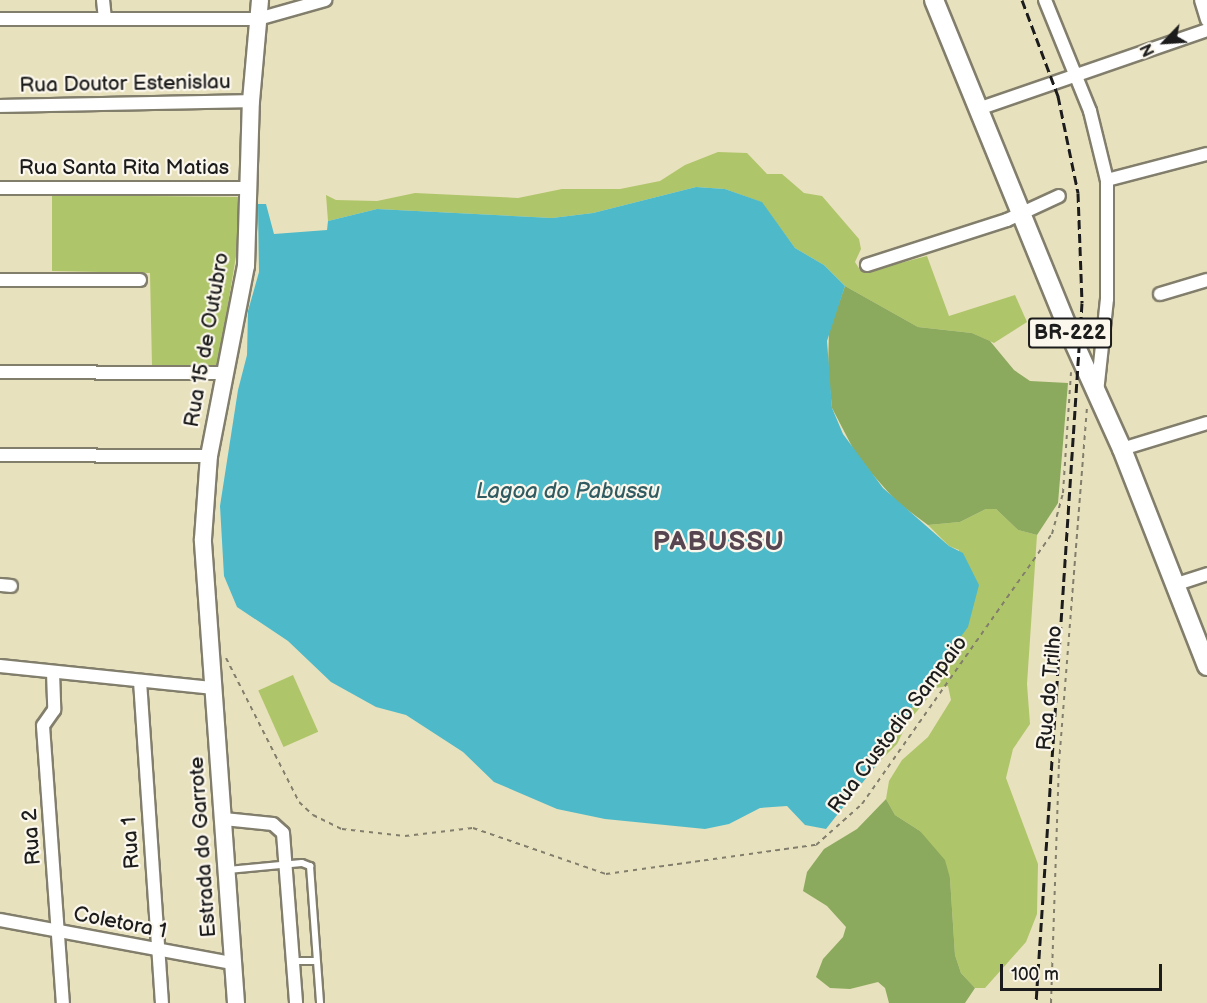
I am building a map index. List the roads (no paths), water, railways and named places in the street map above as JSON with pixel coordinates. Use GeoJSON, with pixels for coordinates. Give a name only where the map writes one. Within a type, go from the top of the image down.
{"type":"FeatureCollection","features":[{"type":"Feature","properties":{"kind":"main road","name":"Rua 15 de Outubro"},"geometry":{"type":"LineString","coordinates":[[214,687],[203,539],[210,456],[246,266],[251,101],[260,0]]}},
{"type":"Feature","properties":{"kind":"main road","name":"BR-222"},"geometry":{"type":"LineString","coordinates":[[934,0],[1023,210],[1092,396],[1122,449],[1177,584],[1207,666]]}},
{"type":"Feature","properties":{"kind":"main road","name":"Estrada do Garrote"},"geometry":{"type":"LineString","coordinates":[[214,687],[236,1003]]}},
{"type":"Feature","properties":{"kind":"street"},"geometry":{"type":"LineString","coordinates":[[103,0],[105,18]]}},
{"type":"Feature","properties":{"kind":"street"},"geometry":{"type":"LineString","coordinates":[[0,19],[258,19],[325,0]]}},
{"type":"Feature","properties":{"kind":"street"},"geometry":{"type":"LineString","coordinates":[[1045,0],[1077,75],[1107,180],[1107,299],[1092,396]]}},
{"type":"Feature","properties":{"kind":"street"},"geometry":{"type":"LineString","coordinates":[[1201,0],[1207,20]]}},
{"type":"Feature","properties":{"kind":"street"},"geometry":{"type":"LineString","coordinates":[[981,108],[1207,30]]}},
{"type":"Feature","properties":{"kind":"street","name":"Rua Doutor Estenislau"},"geometry":{"type":"LineString","coordinates":[[0,106],[251,101]]}},
{"type":"Feature","properties":{"kind":"street"},"geometry":{"type":"LineString","coordinates":[[1107,180],[1207,154]]}},
{"type":"Feature","properties":{"kind":"street","name":"Rua Santa Rita Matias"},"geometry":{"type":"LineString","coordinates":[[0,188],[248,188]]}},
{"type":"Feature","properties":{"kind":"street"},"geometry":{"type":"LineString","coordinates":[[867,265],[1007,220],[1023,210],[1059,196]]}},
{"type":"Feature","properties":{"kind":"street"},"geometry":{"type":"LineString","coordinates":[[0,280],[140,280]]}},
{"type":"Feature","properties":{"kind":"street"},"geometry":{"type":"LineString","coordinates":[[1160,294],[1207,280]]}},
{"type":"Feature","properties":{"kind":"street"},"geometry":{"type":"LineString","coordinates":[[0,372],[224,373]]}},
{"type":"Feature","properties":{"kind":"street"},"geometry":{"type":"LineString","coordinates":[[1122,449],[1207,423]]}},
{"type":"Feature","properties":{"kind":"street"},"geometry":{"type":"LineString","coordinates":[[0,455],[210,456]]}},
{"type":"Feature","properties":{"kind":"street"},"geometry":{"type":"LineString","coordinates":[[1177,584],[1207,574]]}},
{"type":"Feature","properties":{"kind":"street"},"geometry":{"type":"LineString","coordinates":[[0,666],[214,687]]}},
{"type":"Feature","properties":{"kind":"street","name":"Rua 2"},"geometry":{"type":"LineString","coordinates":[[53,672],[54,710],[43,726],[63,1003]]}},
{"type":"Feature","properties":{"kind":"street","name":"Rua 1"},"geometry":{"type":"LineString","coordinates":[[140,681],[162,1003]]}},
{"type":"Feature","properties":{"kind":"street"},"geometry":{"type":"LineString","coordinates":[[224,819],[279,827],[285,840],[296,1003]]}},
{"type":"Feature","properties":{"kind":"street","name":"Coletora 1"},"geometry":{"type":"LineString","coordinates":[[0,920],[233,963]]}},
{"type":"Feature","properties":{"kind":"lane"},"geometry":{"type":"LineString","coordinates":[[227,870],[286,864],[310,866],[320,1003]]}},
{"type":"Feature","properties":{"kind":"lane"},"geometry":{"type":"LineString","coordinates":[[292,961],[316,961]]}},
{"type":"Feature","properties":{"kind":"water","name":"Lagoa do Pabussu"},"geometry":{"type":"Polygon","coordinates":[[[696,187],[725,189],[762,202],[795,248],[824,265],[845,286],[827,341],[832,408],[843,434],[883,488],[949,546],[963,553],[979,585],[968,627],[933,674],[878,763],[826,829],[805,825],[787,806],[760,808],[729,824],[705,829],[605,819],[557,809],[494,782],[463,752],[406,715],[376,707],[331,682],[288,641],[237,607],[224,576],[220,506],[238,390],[247,355],[248,311],[259,272],[258,204],[266,204],[274,234],[327,230],[328,221],[377,209],[552,218],[593,213],[696,187]]]}},
{"type":"Feature","properties":{"kind":"railway"},"geometry":{"type":"LineString","coordinates":[[1022,0],[1058,96],[1078,193],[1082,303],[1036,1003]]}},
{"type":"Feature","properties":{"kind":"district","name":"PABUSSU"},"geometry":{"type":"Point","coordinates":[719,543]}}]}
